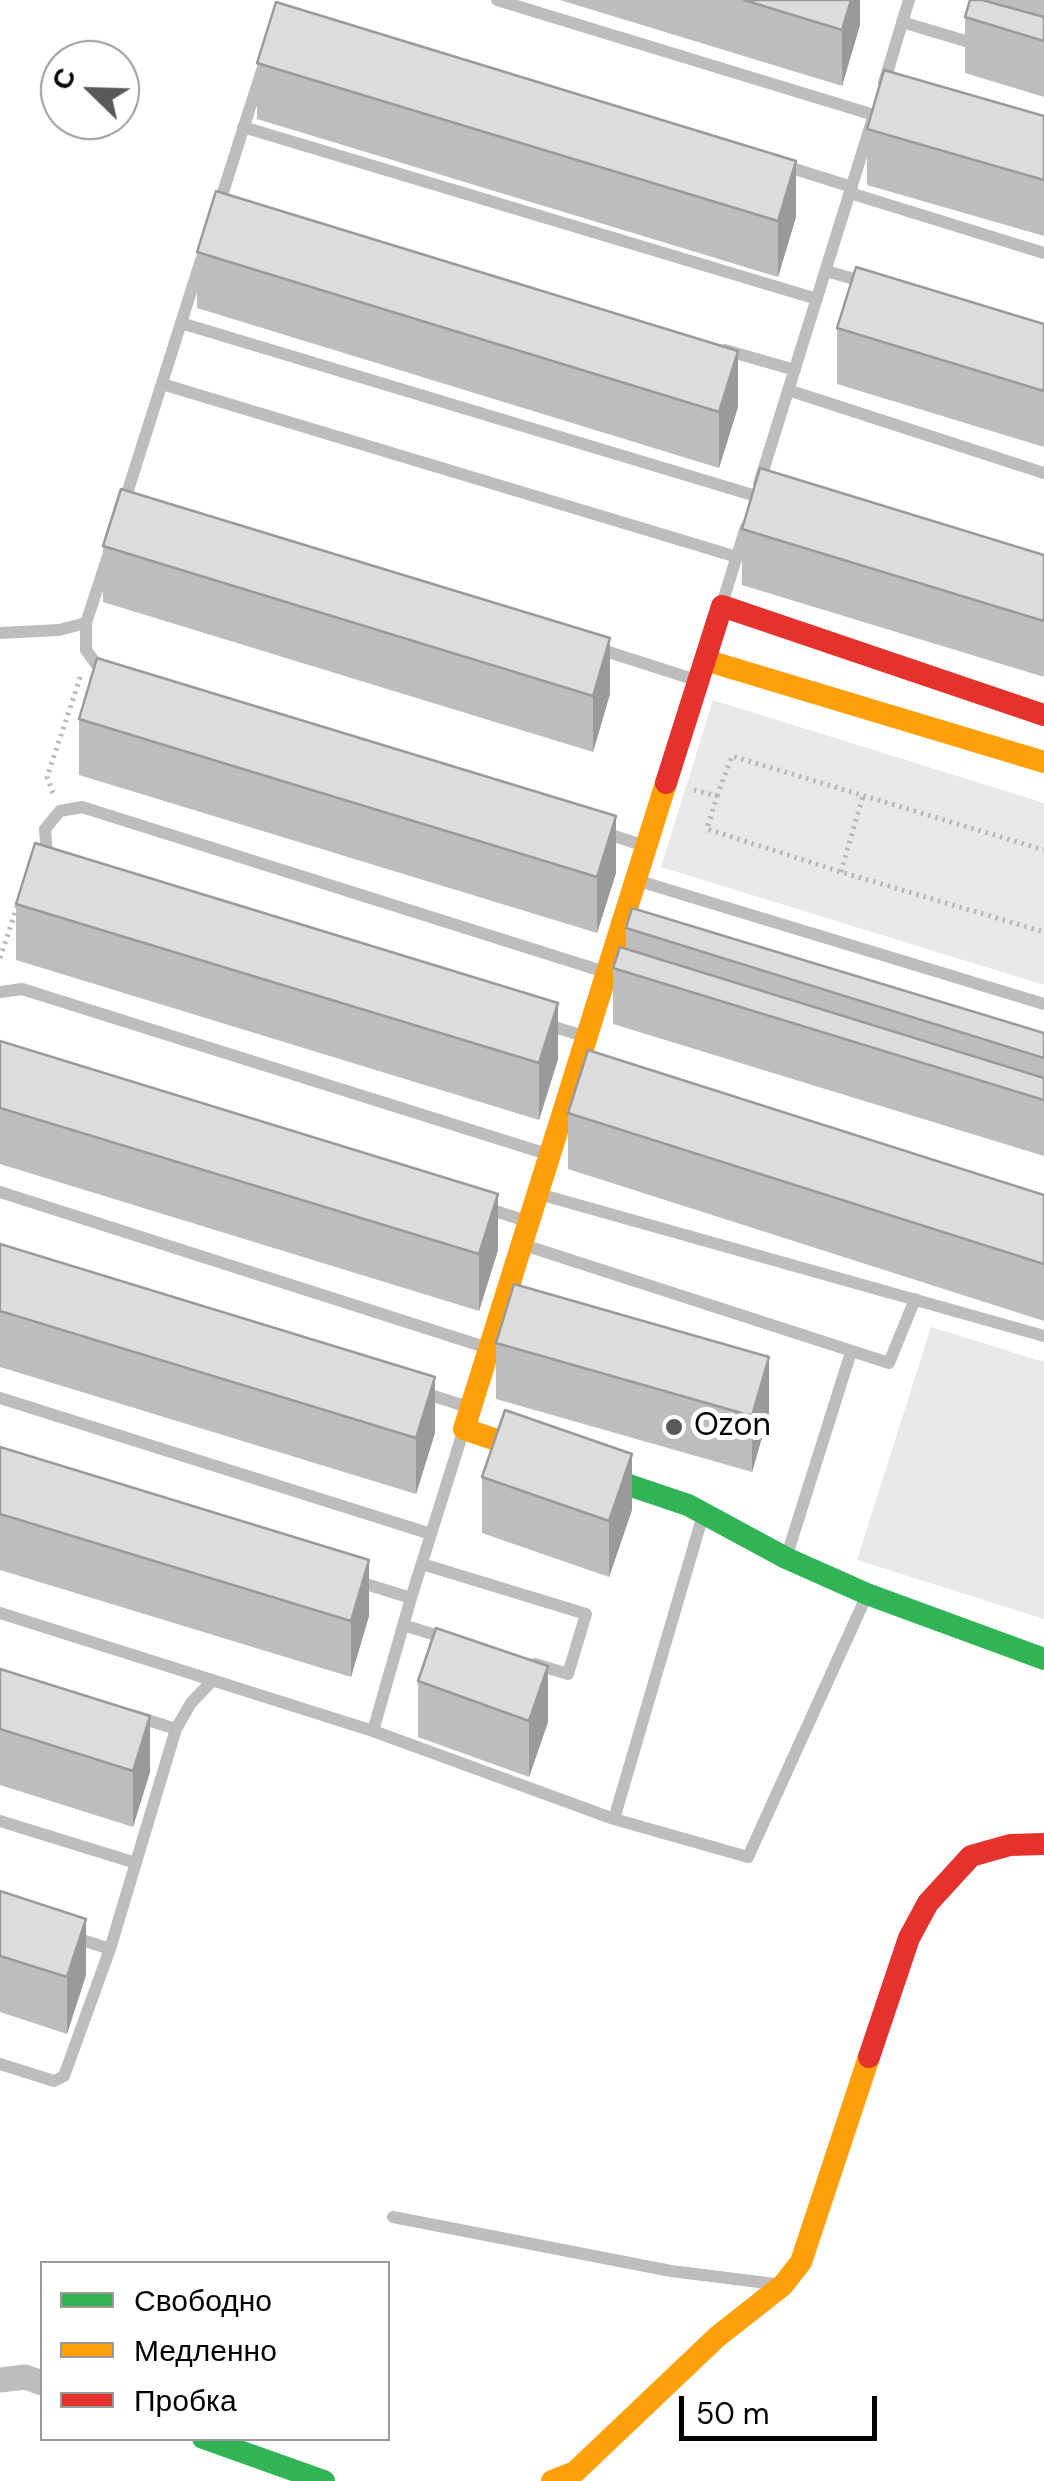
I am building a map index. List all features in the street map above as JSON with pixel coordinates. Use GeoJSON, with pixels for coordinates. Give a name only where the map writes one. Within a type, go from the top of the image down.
{"type":"FeatureCollection","features":[{"type":"Feature","properties":{"kind":"street"},"geometry":{"type":"LineString","coordinates":[[1044,714],[722,606],[636,880],[611,985],[537,1194],[467,1419],[567,1464],[688,1505],[786,1558],[867,1594],[1044,1659]]}},
{"type":"Feature","properties":{"kind":"street"},"geometry":{"type":"LineString","coordinates":[[702,670],[1044,762]]}},
{"type":"Feature","properties":{"kind":"street"},"geometry":{"type":"LineString","coordinates":[[552,2481],[573,2476],[718,2337],[783,2285],[801,2262],[909,1938],[928,1903],[971,1856],[1010,1845],[1044,1844]]}},
{"type":"Feature","properties":{"kind":"street"},"geometry":{"type":"LineString","coordinates":[[0,2380],[25,2377],[40,2382]]}},
{"type":"Feature","properties":{"kind":"street"},"geometry":{"type":"LineString","coordinates":[[212,2441],[324,2481]]}},
{"type":"Feature","properties":{"kind":"lane"},"geometry":{"type":"LineString","coordinates":[[497,0],[874,115]]}},
{"type":"Feature","properties":{"kind":"lane"},"geometry":{"type":"LineString","coordinates":[[722,606],[909,0]]}},
{"type":"Feature","properties":{"kind":"lane"},"geometry":{"type":"LineString","coordinates":[[902,22],[991,48]]}},
{"type":"Feature","properties":{"kind":"lane"},"geometry":{"type":"LineString","coordinates":[[214,220],[264,61]]}},
{"type":"Feature","properties":{"kind":"lane"},"geometry":{"type":"LineString","coordinates":[[882,88],[900,93]]}},
{"type":"Feature","properties":{"kind":"lane"},"geometry":{"type":"LineString","coordinates":[[243,128],[817,298]]}},
{"type":"Feature","properties":{"kind":"lane"},"geometry":{"type":"LineString","coordinates":[[776,163],[1044,253]]}},
{"type":"Feature","properties":{"kind":"lane"},"geometry":{"type":"LineString","coordinates":[[220,202],[239,208]]}},
{"type":"Feature","properties":{"kind":"lane"},"geometry":{"type":"LineString","coordinates":[[120,516],[203,254]]}},
{"type":"Feature","properties":{"kind":"lane"},"geometry":{"type":"LineString","coordinates":[[826,270],[880,287]]}},
{"type":"Feature","properties":{"kind":"lane"},"geometry":{"type":"LineString","coordinates":[[181,323],[756,496]]}},
{"type":"Feature","properties":{"kind":"lane"},"geometry":{"type":"LineString","coordinates":[[718,348],[795,370]]}},
{"type":"Feature","properties":{"kind":"lane"},"geometry":{"type":"LineString","coordinates":[[162,384],[737,557]]}},
{"type":"Feature","properties":{"kind":"lane"},"geometry":{"type":"LineString","coordinates":[[788,390],[1044,473]]}},
{"type":"Feature","properties":{"kind":"lane"},"geometry":{"type":"LineString","coordinates":[[760,482],[779,488]]}},
{"type":"Feature","properties":{"kind":"lane"},"geometry":{"type":"LineString","coordinates":[[126,498],[144,504]]}},
{"type":"Feature","properties":{"kind":"lane"},"geometry":{"type":"LineString","coordinates":[[114,534],[86,623],[86,650],[102,672],[121,678]]}},
{"type":"Feature","properties":{"kind":"lane"},"geometry":{"type":"LineString","coordinates":[[0,633],[59,630],[86,623]]}},
{"type":"Feature","properties":{"kind":"lane"},"geometry":{"type":"LineString","coordinates":[[588,646],[702,670]]}},
{"type":"Feature","properties":{"kind":"lane"},"geometry":{"type":"LineString","coordinates":[[65,873],[47,854],[45,829],[60,811],[82,808],[611,985]]}},
{"type":"Feature","properties":{"kind":"lane"},"geometry":{"type":"LineString","coordinates":[[591,829],[647,847]]}},
{"type":"Feature","properties":{"kind":"lane"},"geometry":{"type":"LineString","coordinates":[[636,880],[1044,1004]]}},
{"type":"Feature","properties":{"kind":"lane"},"geometry":{"type":"LineString","coordinates":[[0,992],[22,989],[550,1155]]}},
{"type":"Feature","properties":{"kind":"lane"},"geometry":{"type":"LineString","coordinates":[[531,1019],[589,1052]]}},
{"type":"Feature","properties":{"kind":"lane"},"geometry":{"type":"LineString","coordinates":[[0,1192],[489,1348]]}},
{"type":"Feature","properties":{"kind":"lane"},"geometry":{"type":"LineString","coordinates":[[537,1194],[1044,1336]]}},
{"type":"Feature","properties":{"kind":"lane"},"geometry":{"type":"LineString","coordinates":[[472,1204],[525,1233],[889,1364],[915,1299]]}},
{"type":"Feature","properties":{"kind":"lane"},"geometry":{"type":"LineString","coordinates":[[786,1558],[850,1352]]}},
{"type":"Feature","properties":{"kind":"lane"},"geometry":{"type":"LineString","coordinates":[[372,1731],[467,1419],[414,1390]]}},
{"type":"Feature","properties":{"kind":"lane"},"geometry":{"type":"LineString","coordinates":[[0,1398],[431,1534]]}},
{"type":"Feature","properties":{"kind":"lane"},"geometry":{"type":"LineString","coordinates":[[614,1819],[703,1513]]}},
{"type":"Feature","properties":{"kind":"lane"},"geometry":{"type":"LineString","coordinates":[[422,1564],[586,1614],[568,1674],[513,1658]]}},
{"type":"Feature","properties":{"kind":"lane"},"geometry":{"type":"LineString","coordinates":[[336,1574],[411,1598]]}},
{"type":"Feature","properties":{"kind":"lane"},"geometry":{"type":"LineString","coordinates":[[0,1613],[372,1731],[614,1819],[748,1857],[867,1594]]}},
{"type":"Feature","properties":{"kind":"lane"},"geometry":{"type":"LineString","coordinates":[[403,1625],[458,1642]]}},
{"type":"Feature","properties":{"kind":"lane"},"geometry":{"type":"LineString","coordinates":[[0,2064],[54,2081],[64,2076],[110,1950],[176,1730],[191,1702],[213,1680]]}},
{"type":"Feature","properties":{"kind":"lane"},"geometry":{"type":"LineString","coordinates":[[123,1712],[176,1730]]}},
{"type":"Feature","properties":{"kind":"lane"},"geometry":{"type":"LineString","coordinates":[[0,1821],[136,1863]]}},
{"type":"Feature","properties":{"kind":"lane"},"geometry":{"type":"LineString","coordinates":[[55,1932],[110,1950]]}},
{"type":"Feature","properties":{"kind":"lane"},"geometry":{"type":"LineString","coordinates":[[392,2217],[672,2270],[783,2285]]}},
{"type":"Feature","properties":{"kind":"path"},"geometry":{"type":"LineString","coordinates":[[60,811],[47,777],[88,654]]}},
{"type":"Feature","properties":{"kind":"path"},"geometry":{"type":"LineString","coordinates":[[1044,850],[732,756],[707,830],[1044,932]]}},
{"type":"Feature","properties":{"kind":"path"},"geometry":{"type":"LineString","coordinates":[[667,784],[717,796]]}},
{"type":"Feature","properties":{"kind":"path"},"geometry":{"type":"LineString","coordinates":[[841,872],[863,796]]}},
{"type":"Feature","properties":{"kind":"path"},"geometry":{"type":"LineString","coordinates":[[0,958],[20,896]]}},
{"type":"Feature","properties":{"kind":"shaded area"},"geometry":{"type":"Polygon","coordinates":[[[713,700],[1044,803],[1044,985],[661,867],[713,700]]]}},
{"type":"Feature","properties":{"kind":"shaded area"},"geometry":{"type":"Polygon","coordinates":[[[931,1327],[1044,1362],[1044,1619],[857,1560],[931,1327]]]}},
{"type":"Feature","properties":{"kind":"building"},"geometry":{"type":"Polygon","coordinates":[[[744,0],[851,0],[842,30],[744,0]]]}},
{"type":"Feature","properties":{"kind":"building"},"geometry":{"type":"Polygon","coordinates":[[[970,0],[1044,17],[1044,41],[965,17],[970,0]]]}},
{"type":"Feature","properties":{"kind":"building"},"geometry":{"type":"Polygon","coordinates":[[[276,2],[796,161],[778,221],[257,63],[276,2]]]}},
{"type":"Feature","properties":{"kind":"building"},"geometry":{"type":"Polygon","coordinates":[[[884,70],[1044,116],[1044,180],[867,129],[884,70]]]}},
{"type":"Feature","properties":{"kind":"building"},"geometry":{"type":"Polygon","coordinates":[[[216,191],[738,351],[719,412],[197,252],[216,191]]]}},
{"type":"Feature","properties":{"kind":"building"},"geometry":{"type":"Polygon","coordinates":[[[856,267],[1044,324],[1044,391],[837,328],[856,267]]]}},
{"type":"Feature","properties":{"kind":"building"},"geometry":{"type":"Polygon","coordinates":[[[760,468],[1044,555],[1044,621],[742,529],[760,468]]]}},
{"type":"Feature","properties":{"kind":"building"},"geometry":{"type":"Polygon","coordinates":[[[121,489],[610,638],[593,696],[103,546],[121,489]]]}},
{"type":"Feature","properties":{"kind":"building"},"geometry":{"type":"Polygon","coordinates":[[[97,658],[616,816],[597,877],[79,719],[97,658]]]}},
{"type":"Feature","properties":{"kind":"building"},"geometry":{"type":"Polygon","coordinates":[[[35,843],[558,1003],[539,1063],[16,904],[35,843]]]}},
{"type":"Feature","properties":{"kind":"building"},"geometry":{"type":"Polygon","coordinates":[[[632,908],[1044,1033],[1044,1058],[626,928],[632,908]]]}},
{"type":"Feature","properties":{"kind":"building"},"geometry":{"type":"Polygon","coordinates":[[[620,947],[1044,1078],[1044,1100],[613,968],[620,947]]]}},
{"type":"Feature","properties":{"kind":"building"},"geometry":{"type":"Polygon","coordinates":[[[0,1041],[498,1194],[479,1254],[0,1108],[0,1041]]]}},
{"type":"Feature","properties":{"kind":"building"},"geometry":{"type":"Polygon","coordinates":[[[588,1050],[1044,1195],[1044,1264],[568,1113],[588,1050]]]}},
{"type":"Feature","properties":{"kind":"building"},"geometry":{"type":"Polygon","coordinates":[[[0,1244],[435,1377],[416,1438],[0,1311],[0,1244]]]}},
{"type":"Feature","properties":{"kind":"building"},"geometry":{"type":"Polygon","coordinates":[[[514,1284],[769,1357],[752,1416],[496,1343],[514,1284]]]}},
{"type":"Feature","properties":{"kind":"building"},"geometry":{"type":"Polygon","coordinates":[[[505,1410],[632,1454],[609,1521],[482,1477],[505,1410]]]}},
{"type":"Feature","properties":{"kind":"building"},"geometry":{"type":"Polygon","coordinates":[[[0,1447],[369,1560],[351,1621],[0,1514],[0,1447]]]}},
{"type":"Feature","properties":{"kind":"building"},"geometry":{"type":"Polygon","coordinates":[[[436,1628],[548,1666],[529,1721],[418,1681],[436,1628]]]}},
{"type":"Feature","properties":{"kind":"building"},"geometry":{"type":"Polygon","coordinates":[[[0,1669],[150,1716],[133,1771],[0,1729],[0,1669]]]}},
{"type":"Feature","properties":{"kind":"building"},"geometry":{"type":"Polygon","coordinates":[[[0,1891],[86,1919],[67,1977],[0,1956],[0,1891]]]}},
{"type":"Feature","properties":{"kind":"traffic: fast"},"geometry":{"type":"LineString","coordinates":[[590,1472],[688,1505],[786,1558],[867,1594],[1044,1659]]}},
{"type":"Feature","properties":{"kind":"traffic: fast"},"geometry":{"type":"LineString","coordinates":[[211,2441],[324,2481]]}},
{"type":"Feature","properties":{"kind":"traffic: slow"},"geometry":{"type":"LineString","coordinates":[[705,660],[1044,762]]}},
{"type":"Feature","properties":{"kind":"traffic: slow"},"geometry":{"type":"LineString","coordinates":[[541,1455],[464,1429],[666,783]]}},
{"type":"Feature","properties":{"kind":"traffic: slow"},"geometry":{"type":"LineString","coordinates":[[552,2481],[575,2472],[717,2337],[783,2285],[801,2262],[869,2057]]}},
{"type":"Feature","properties":{"kind":"traffic: jam"},"geometry":{"type":"LineString","coordinates":[[666,783],[722,606],[1044,715]]}},
{"type":"Feature","properties":{"kind":"traffic: jam"},"geometry":{"type":"LineString","coordinates":[[869,2057],[909,1938],[928,1903],[971,1856],[1010,1845],[1044,1844]]}},
{"type":"Feature","properties":{"kind":"place","name":"Ozon"},"geometry":{"type":"Point","coordinates":[674,1427]}}]}
